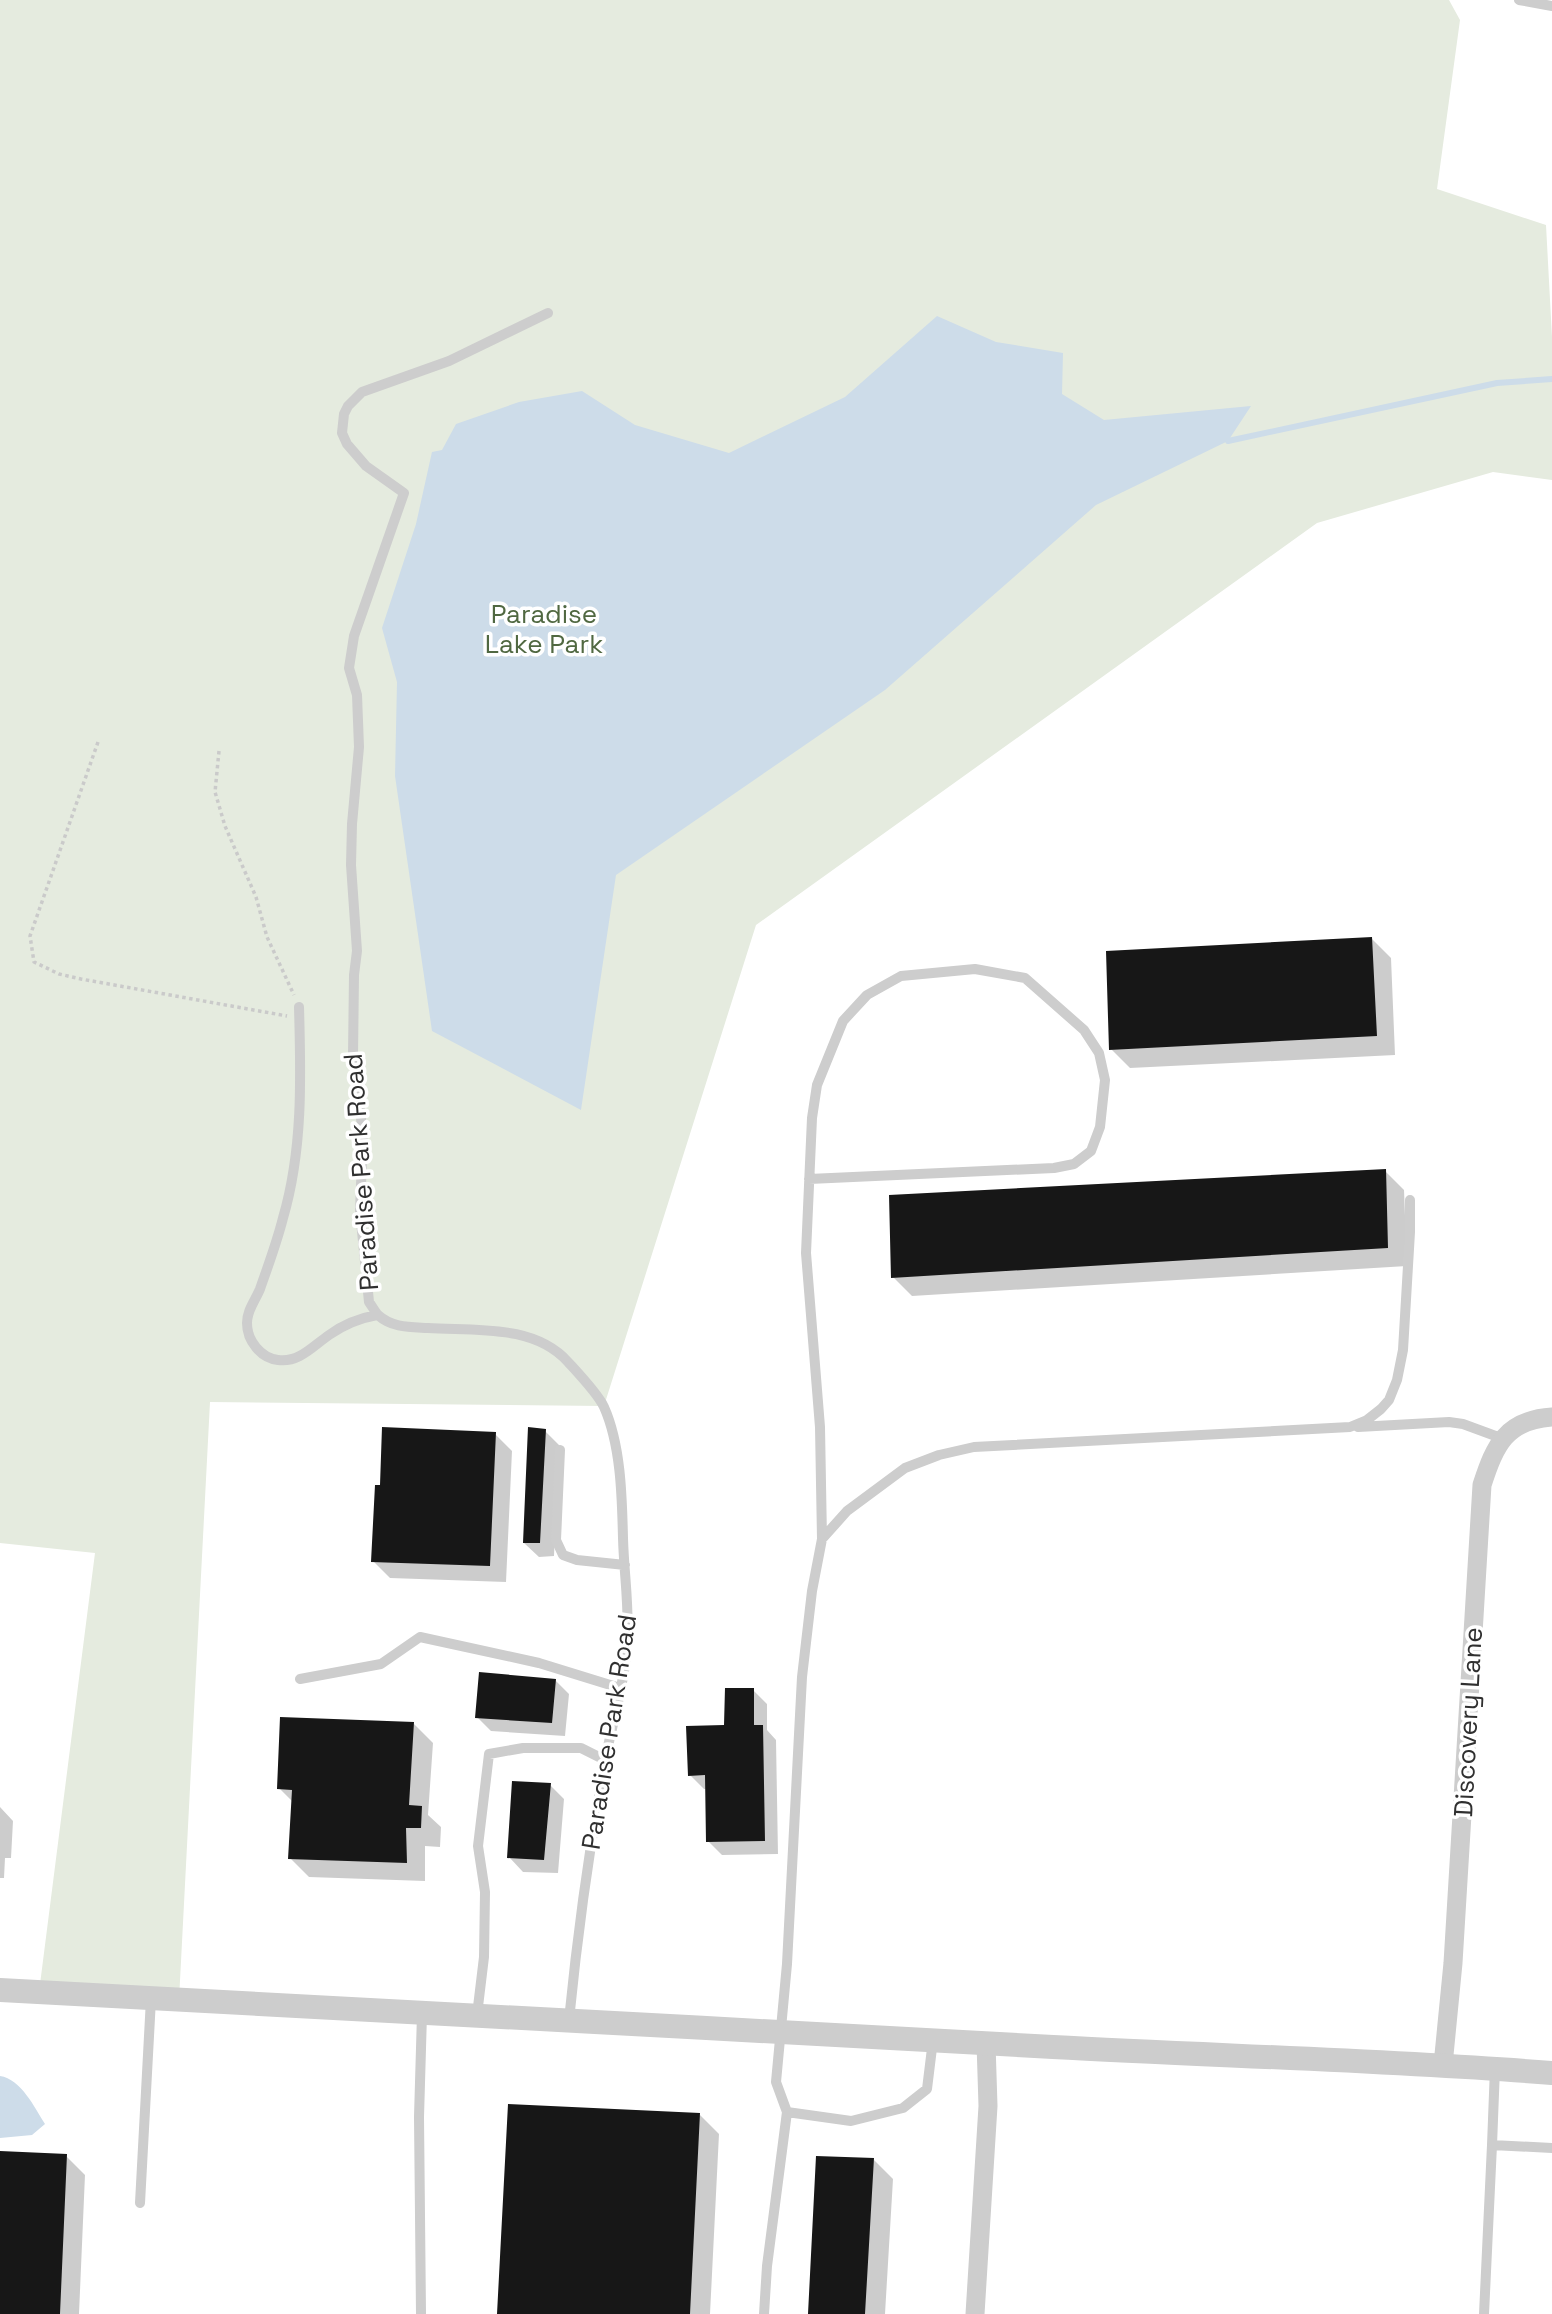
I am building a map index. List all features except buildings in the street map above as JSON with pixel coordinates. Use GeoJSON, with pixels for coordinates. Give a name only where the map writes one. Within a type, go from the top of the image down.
{"type":"FeatureCollection","features":[{"type":"Feature","properties":{"kind":"street"},"geometry":{"type":"LineString","coordinates":[[1501,1438],[1516,1426],[1528,1421],[1552,1417]]}},
{"type":"Feature","properties":{"kind":"street","name":"Discovery Lane"},"geometry":{"type":"LineString","coordinates":[[1443,2065],[1453,1963],[1482,1485],[1501,1438]]}},
{"type":"Feature","properties":{"kind":"street"},"geometry":{"type":"LineString","coordinates":[[0,1990],[1443,2065],[1552,2073]]}},
{"type":"Feature","properties":{"kind":"street"},"geometry":{"type":"LineString","coordinates":[[975,2314],[988,2106],[986,2043]]}},
{"type":"Feature","properties":{"kind":"lane"},"geometry":{"type":"LineString","coordinates":[[1519,0],[1552,6]]}},
{"type":"Feature","properties":{"kind":"lane","name":"Paradise Park Road"},"geometry":{"type":"LineString","coordinates":[[548,313],[449,361],[362,392],[344,414],[342,433],[346,444],[366,466],[404,493],[358,624],[349,668],[357,695],[359,747],[351,865],[357,951],[353,1056],[363,1134],[360,1211],[369,1302],[377,1315],[401,1326],[493,1332],[542,1341],[567,1360],[604,1406],[621,1484],[629,1602],[627,1651],[605,1760],[575,1954],[569,2020]]}},
{"type":"Feature","properties":{"kind":"lane"},"geometry":{"type":"LineString","coordinates":[[764,2314],[767,2266],[787,2112],[776,2082],[788,1964],[802,1676],[812,1591],[822,1539],[820,1427],[806,1253],[809,1179],[812,1118],[817,1085],[843,1021],[867,995],[901,976],[975,969],[1024,978],[1084,1030],[1099,1053],[1105,1080],[1100,1127],[1091,1151],[1074,1164],[1054,1168],[809,1179]]}},
{"type":"Feature","properties":{"kind":"lane"},"geometry":{"type":"LineString","coordinates":[[299,1012],[300,1110],[295,1169],[284,1218],[259,1291],[248,1313],[248,1335],[260,1353],[275,1360],[289,1361],[340,1329],[363,1317],[377,1315]]}},
{"type":"Feature","properties":{"kind":"lane"},"geometry":{"type":"LineString","coordinates":[[1350,1427],[1367,1420],[1381,1409],[1389,1400],[1396,1380],[1403,1350],[1410,1199]]}},
{"type":"Feature","properties":{"kind":"lane"},"geometry":{"type":"LineString","coordinates":[[822,1539],[847,1511],[905,1468],[939,1455],[974,1447],[1449,1422],[1501,1438]]}},
{"type":"Feature","properties":{"kind":"lane"},"geometry":{"type":"LineString","coordinates":[[560,1450],[556,1540],[563,1555],[577,1560],[625,1564]]}},
{"type":"Feature","properties":{"kind":"lane"},"geometry":{"type":"LineString","coordinates":[[300,1679],[381,1664],[420,1637],[539,1663],[620,1688]]}},
{"type":"Feature","properties":{"kind":"lane"},"geometry":{"type":"LineString","coordinates":[[477,2015],[484,1957],[485,1892],[478,1846],[489,1754],[523,1748],[581,1748],[605,1760]]}},
{"type":"Feature","properties":{"kind":"lane"},"geometry":{"type":"LineString","coordinates":[[140,2203],[151,1998]]}},
{"type":"Feature","properties":{"kind":"lane"},"geometry":{"type":"LineString","coordinates":[[421,2314],[419,2117],[422,2012]]}},
{"type":"Feature","properties":{"kind":"lane"},"geometry":{"type":"LineString","coordinates":[[787,2112],[851,2121],[903,2108],[927,2089],[933,2040]]}},
{"type":"Feature","properties":{"kind":"lane"},"geometry":{"type":"LineString","coordinates":[[1484,2314],[1495,2068]]}},
{"type":"Feature","properties":{"kind":"lane"},"geometry":{"type":"LineString","coordinates":[[1492,2145],[1552,2148]]}},
{"type":"Feature","properties":{"kind":"path"},"geometry":{"type":"LineString","coordinates":[[98,741],[30,936],[34,962],[59,975],[299,1012]]}},
{"type":"Feature","properties":{"kind":"path"},"geometry":{"type":"LineString","coordinates":[[219,751],[215,792],[225,826],[256,897],[267,937],[299,1012]]}},
{"type":"Feature","properties":{"kind":"green space","name":"Paradise Lake Park"},"geometry":{"type":"Polygon","coordinates":[[[0,0],[1449,0],[1460,20],[1437,189],[1546,225],[1552,337],[1552,480],[1493,472],[1317,523],[756,925],[604,1406],[210,1402],[179,2000],[39,1992],[95,1553],[0,1543],[0,0]]]}},
{"type":"Feature","properties":{"kind":"water"},"geometry":{"type":"Polygon","coordinates":[[[937,316],[996,342],[1063,353],[1062,394],[1104,420],[1251,406],[1228,441],[1096,505],[885,690],[616,875],[581,1110],[432,1031],[395,776],[397,682],[382,628],[416,524],[432,452],[442,450],[456,424],[519,402],[582,391],[635,425],[729,453],[845,397],[937,316]]]}},
{"type":"Feature","properties":{"kind":"water"},"geometry":{"type":"Polygon","coordinates":[[[0,2076],[8,2078],[21,2088],[45,2124],[32,2135],[0,2138],[0,2076]]]}},
{"type":"Feature","properties":{"kind":"waterway"},"geometry":{"type":"LineString","coordinates":[[1228,441],[1497,383],[1552,379]]}}]}
